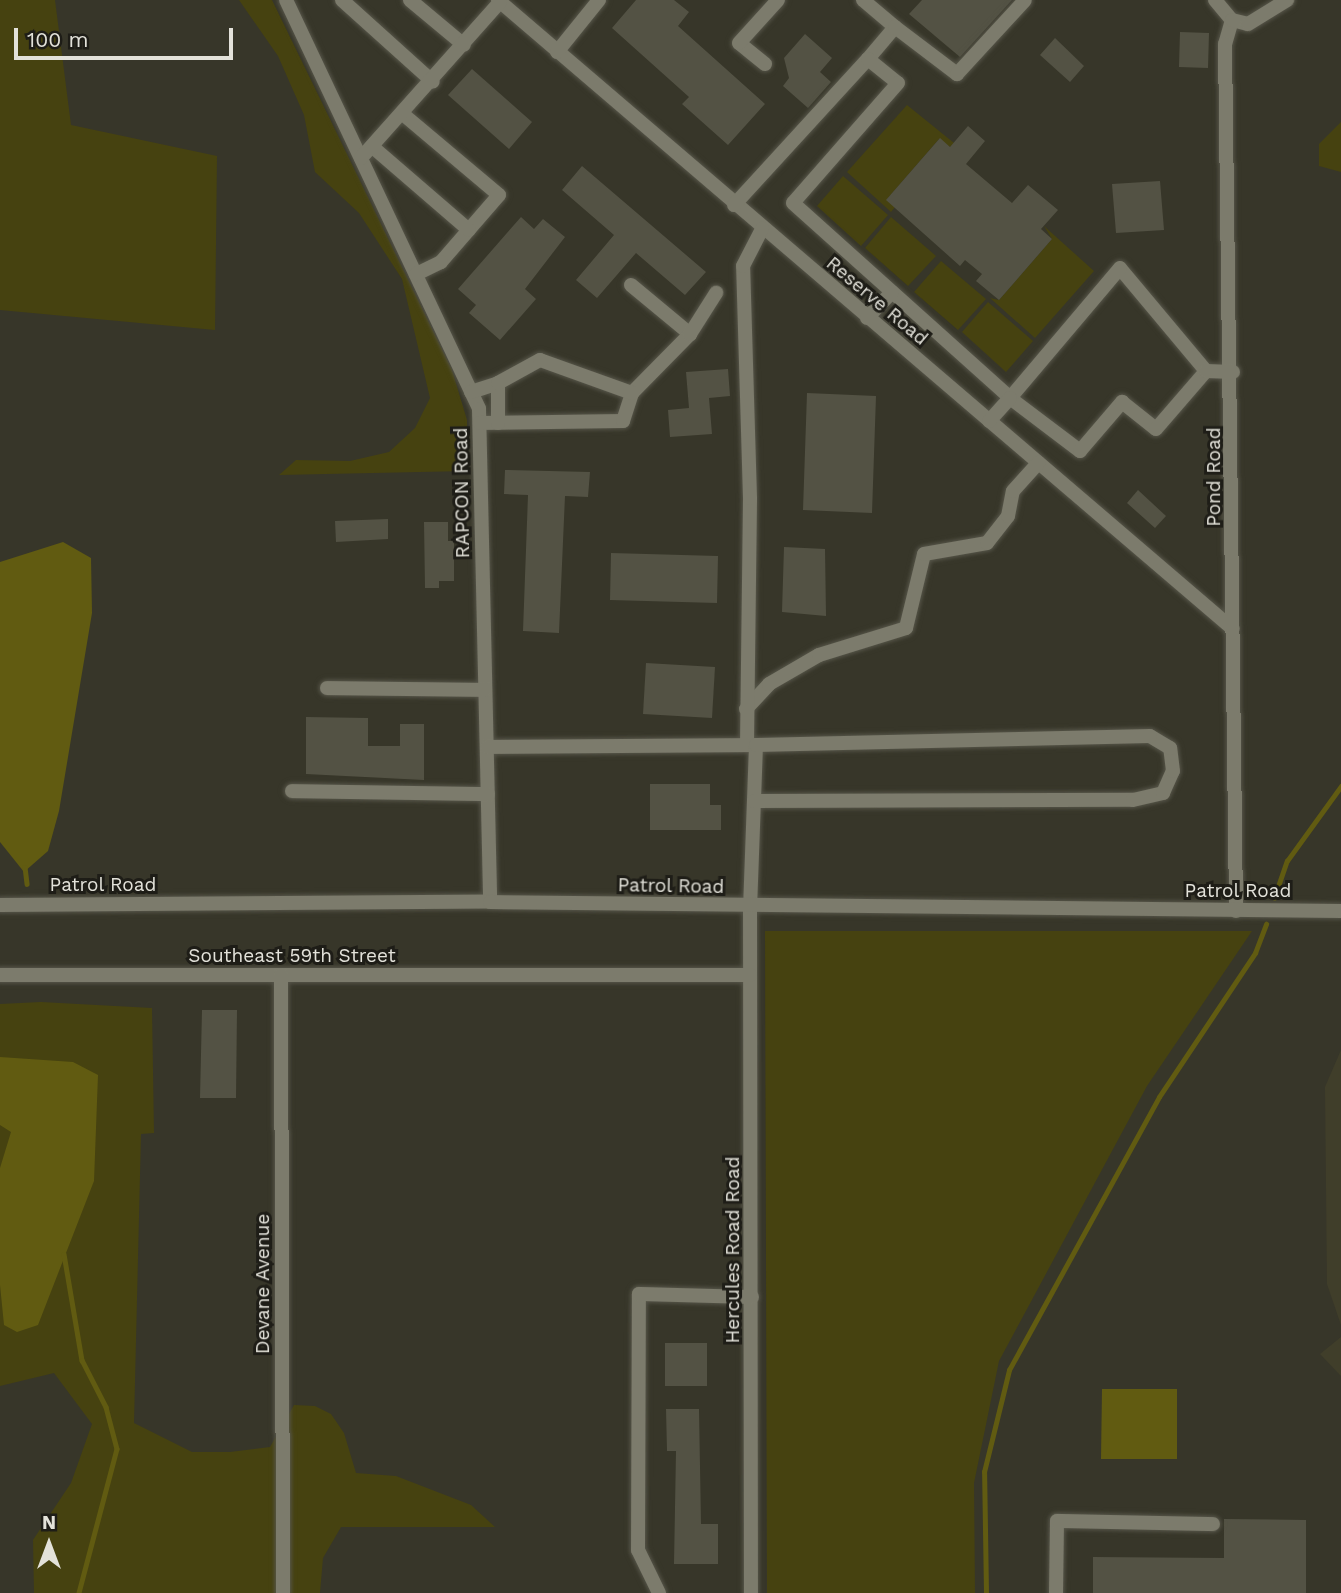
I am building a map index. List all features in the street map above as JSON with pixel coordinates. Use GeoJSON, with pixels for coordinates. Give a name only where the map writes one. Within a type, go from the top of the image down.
{"type":"FeatureCollection","features":[{"type":"Feature","properties":{"kind":"street","name":"RAPCON Road"},"geometry":{"type":"LineString","coordinates":[[286,0],[471,392],[480,423],[490,902]]}},
{"type":"Feature","properties":{"kind":"street"},"geometry":{"type":"LineString","coordinates":[[342,0],[359,6],[433,82]]}},
{"type":"Feature","properties":{"kind":"street"},"geometry":{"type":"LineString","coordinates":[[410,0],[464,45]]}},
{"type":"Feature","properties":{"kind":"street"},"geometry":{"type":"LineString","coordinates":[[557,52],[599,0]]}},
{"type":"Feature","properties":{"kind":"street"},"geometry":{"type":"LineString","coordinates":[[765,64],[739,43],[778,0]]}},
{"type":"Feature","properties":{"kind":"street"},"geometry":{"type":"LineString","coordinates":[[865,1],[957,74],[1025,0]]}},
{"type":"Feature","properties":{"kind":"street"},"geometry":{"type":"LineString","coordinates":[[1215,0],[1232,20],[1248,24],[1287,0]]}},
{"type":"Feature","properties":{"kind":"street"},"geometry":{"type":"LineString","coordinates":[[361,158],[375,149],[499,1]]}},
{"type":"Feature","properties":{"kind":"street","name":"Reserve Road"},"geometry":{"type":"LineString","coordinates":[[499,1],[762,229],[1233,629]]}},
{"type":"Feature","properties":{"kind":"street","name":"Pond Road"},"geometry":{"type":"LineString","coordinates":[[1232,20],[1225,44],[1233,372],[1236,911]]}},
{"type":"Feature","properties":{"kind":"street"},"geometry":{"type":"LineString","coordinates":[[734,205],[868,60],[895,27]]}},
{"type":"Feature","properties":{"kind":"street"},"geometry":{"type":"LineString","coordinates":[[868,60],[898,83],[793,204],[1010,398],[1080,451],[1122,402],[1156,429],[1206,371]]}},
{"type":"Feature","properties":{"kind":"street"},"geometry":{"type":"LineString","coordinates":[[404,115],[499,195],[441,262],[416,274]]}},
{"type":"Feature","properties":{"kind":"street"},"geometry":{"type":"LineString","coordinates":[[375,149],[469,230]]}},
{"type":"Feature","properties":{"kind":"street","name":"Hercules Road Road"},"geometry":{"type":"LineString","coordinates":[[751,1593],[750,907],[754,802],[752,746],[746,709],[750,498],[743,265],[762,229]]}},
{"type":"Feature","properties":{"kind":"street"},"geometry":{"type":"LineString","coordinates":[[989,421],[1120,268],[1206,371],[1233,372]]}},
{"type":"Feature","properties":{"kind":"street"},"geometry":{"type":"LineString","coordinates":[[631,285],[690,334]]}},
{"type":"Feature","properties":{"kind":"street"},"geometry":{"type":"LineString","coordinates":[[867,318],[892,292]]}},
{"type":"Feature","properties":{"kind":"street"},"geometry":{"type":"LineString","coordinates":[[480,423],[623,421],[632,393],[690,334],[716,293]]}},
{"type":"Feature","properties":{"kind":"street"},"geometry":{"type":"LineString","coordinates":[[471,392],[498,383],[540,360],[632,393]]}},
{"type":"Feature","properties":{"kind":"street"},"geometry":{"type":"LineString","coordinates":[[498,383],[498,423]]}},
{"type":"Feature","properties":{"kind":"street"},"geometry":{"type":"LineString","coordinates":[[746,709],[769,684],[819,655],[905,628],[924,554],[987,544],[1007,516],[1013,491],[1038,463]]}},
{"type":"Feature","properties":{"kind":"street"},"geometry":{"type":"LineString","coordinates":[[327,688],[485,690]]}},
{"type":"Feature","properties":{"kind":"street"},"geometry":{"type":"LineString","coordinates":[[487,747],[752,746],[1150,736],[1170,748],[1173,771],[1163,793],[1133,800],[754,802]]}},
{"type":"Feature","properties":{"kind":"street"},"geometry":{"type":"LineString","coordinates":[[292,791],[488,794]]}},
{"type":"Feature","properties":{"kind":"street","name":"Patrol Road"},"geometry":{"type":"LineString","coordinates":[[0,905],[490,902],[750,907],[1341,911]]}},
{"type":"Feature","properties":{"kind":"street","name":"Southeast 59th Street"},"geometry":{"type":"LineString","coordinates":[[0,975],[583,977],[679,971],[750,975]]}},
{"type":"Feature","properties":{"kind":"street","name":"Devane Avenue"},"geometry":{"type":"LineString","coordinates":[[281,975],[283,1593]]}},
{"type":"Feature","properties":{"kind":"street"},"geometry":{"type":"LineString","coordinates":[[659,1593],[638,1550],[639,1294],[752,1297]]}},
{"type":"Feature","properties":{"kind":"street"},"geometry":{"type":"LineString","coordinates":[[1056,1593],[1057,1521],[1213,1524]]}},
{"type":"Feature","properties":{"kind":"shaded area"},"geometry":{"type":"Polygon","coordinates":[[[0,0],[55,0],[71,125],[217,156],[215,330],[0,310],[0,0]]]}},
{"type":"Feature","properties":{"kind":"shaded area"},"geometry":{"type":"Polygon","coordinates":[[[239,0],[272,0],[452,370],[467,420],[467,471],[279,475],[296,460],[350,461],[389,452],[415,428],[430,398],[402,279],[359,213],[315,172],[304,115],[278,56],[239,0]]]}},
{"type":"Feature","properties":{"kind":"shaded area"},"geometry":{"type":"Polygon","coordinates":[[[907,105],[954,143],[950,147],[939,139],[887,199],[895,207],[891,212],[847,172],[907,105]]]}},
{"type":"Feature","properties":{"kind":"shaded area"},"geometry":{"type":"Polygon","coordinates":[[[1341,122],[1341,172],[1319,166],[1319,144],[1341,122]]]}},
{"type":"Feature","properties":{"kind":"shaded area"},"geometry":{"type":"Polygon","coordinates":[[[843,176],[888,215],[861,246],[817,206],[843,176]]]}},
{"type":"Feature","properties":{"kind":"shaded area"},"geometry":{"type":"Polygon","coordinates":[[[891,217],[936,256],[908,286],[865,248],[891,217]]]}},
{"type":"Feature","properties":{"kind":"shaded area"},"geometry":{"type":"Polygon","coordinates":[[[1044,226],[1094,271],[1035,338],[990,298],[999,300],[1052,239],[1044,226]]]}},
{"type":"Feature","properties":{"kind":"shaded area"},"geometry":{"type":"Polygon","coordinates":[[[941,261],[986,299],[958,330],[914,292],[941,261]]]}},
{"type":"Feature","properties":{"kind":"shaded area"},"geometry":{"type":"Polygon","coordinates":[[[988,302],[1033,341],[1006,372],[962,332],[988,302]]]}},
{"type":"Feature","properties":{"kind":"shaded area"},"geometry":{"type":"Polygon","coordinates":[[[63,542],[91,558],[92,613],[59,811],[48,851],[24,872],[0,842],[0,562],[63,542]]]}},
{"type":"Feature","properties":{"kind":"shaded area"},"geometry":{"type":"Polygon","coordinates":[[[765,931],[1252,931],[1147,1086],[999,1361],[974,1483],[975,1593],[767,1593],[765,931]]]}},
{"type":"Feature","properties":{"kind":"shaded area"},"geometry":{"type":"Polygon","coordinates":[[[41,1002],[152,1008],[154,1133],[141,1134],[134,1423],[192,1452],[230,1452],[270,1447],[294,1405],[315,1406],[331,1414],[344,1433],[356,1473],[396,1476],[471,1505],[495,1527],[341,1527],[323,1558],[320,1593],[34,1593],[33,1540],[71,1483],[92,1424],[54,1373],[0,1386],[0,1004],[41,1002]]]}},
{"type":"Feature","properties":{"kind":"shaded area"},"geometry":{"type":"Polygon","coordinates":[[[1341,1050],[1341,1325],[1327,1284],[1325,1087],[1341,1050]]]}},
{"type":"Feature","properties":{"kind":"shaded area"},"geometry":{"type":"Polygon","coordinates":[[[0,1057],[73,1062],[98,1075],[94,1181],[38,1325],[17,1332],[4,1325],[0,1285],[0,1168],[11,1132],[0,1125],[0,1057]]]}},
{"type":"Feature","properties":{"kind":"shaded area"},"geometry":{"type":"Polygon","coordinates":[[[1341,1337],[1341,1376],[1320,1354],[1341,1337]]]}},
{"type":"Feature","properties":{"kind":"shaded area"},"geometry":{"type":"Polygon","coordinates":[[[1102,1389],[1177,1389],[1177,1459],[1101,1459],[1102,1389]]]}},
{"type":"Feature","properties":{"kind":"building"},"geometry":{"type":"Polygon","coordinates":[[[636,0],[674,0],[689,12],[678,26],[765,104],[728,145],[682,104],[689,97],[612,28],[636,0]]]}},
{"type":"Feature","properties":{"kind":"building"},"geometry":{"type":"Polygon","coordinates":[[[922,0],[1012,0],[960,57],[909,14],[922,0]]]}},
{"type":"Feature","properties":{"kind":"building"},"geometry":{"type":"Polygon","coordinates":[[[1180,32],[1209,33],[1208,68],[1179,67],[1180,32]]]}},
{"type":"Feature","properties":{"kind":"building"},"geometry":{"type":"Polygon","coordinates":[[[805,34],[832,58],[820,72],[831,82],[808,108],[783,86],[789,78],[784,58],[805,34]]]}},
{"type":"Feature","properties":{"kind":"building"},"geometry":{"type":"Polygon","coordinates":[[[1055,38],[1084,66],[1070,82],[1040,55],[1055,38]]]}},
{"type":"Feature","properties":{"kind":"building"},"geometry":{"type":"Polygon","coordinates":[[[472,69],[532,122],[509,149],[448,95],[472,69]]]}},
{"type":"Feature","properties":{"kind":"building"},"geometry":{"type":"Polygon","coordinates":[[[968,126],[985,141],[966,164],[1012,203],[1028,185],[1058,210],[1041,229],[1052,239],[999,300],[976,281],[982,274],[965,260],[960,266],[886,200],[940,138],[950,147],[968,126]]]}},
{"type":"Feature","properties":{"kind":"building"},"geometry":{"type":"Polygon","coordinates":[[[582,166],[706,272],[685,295],[636,253],[597,298],[576,280],[614,235],[562,190],[582,166]]]}},
{"type":"Feature","properties":{"kind":"building"},"geometry":{"type":"Polygon","coordinates":[[[1160,181],[1164,230],[1116,233],[1112,184],[1160,181]]]}},
{"type":"Feature","properties":{"kind":"building"},"geometry":{"type":"Polygon","coordinates":[[[521,217],[534,229],[543,219],[565,237],[525,289],[536,299],[500,340],[469,313],[476,305],[458,289],[521,217]]]}},
{"type":"Feature","properties":{"kind":"building"},"geometry":{"type":"Polygon","coordinates":[[[728,369],[730,396],[709,398],[712,434],[670,437],[668,410],[689,408],[686,372],[728,369]]]}},
{"type":"Feature","properties":{"kind":"building"},"geometry":{"type":"Polygon","coordinates":[[[807,393],[876,396],[872,513],[803,510],[807,393]]]}},
{"type":"Feature","properties":{"kind":"building"},"geometry":{"type":"Polygon","coordinates":[[[505,470],[590,472],[588,497],[565,496],[559,633],[523,631],[528,495],[504,494],[505,470]]]}},
{"type":"Feature","properties":{"kind":"building"},"geometry":{"type":"Polygon","coordinates":[[[1138,490],[1166,516],[1155,528],[1127,503],[1138,490]]]}},
{"type":"Feature","properties":{"kind":"building"},"geometry":{"type":"Polygon","coordinates":[[[388,519],[388,539],[336,542],[335,521],[388,519]]]}},
{"type":"Feature","properties":{"kind":"building"},"geometry":{"type":"Polygon","coordinates":[[[424,522],[448,522],[448,541],[454,541],[454,581],[439,581],[439,588],[425,588],[424,522]]]}},
{"type":"Feature","properties":{"kind":"building"},"geometry":{"type":"Polygon","coordinates":[[[784,547],[825,549],[826,616],[782,612],[784,547]]]}},
{"type":"Feature","properties":{"kind":"building"},"geometry":{"type":"Polygon","coordinates":[[[611,553],[718,556],[717,603],[610,600],[611,553]]]}},
{"type":"Feature","properties":{"kind":"building"},"geometry":{"type":"Polygon","coordinates":[[[646,663],[715,667],[712,718],[643,714],[646,663]]]}},
{"type":"Feature","properties":{"kind":"building"},"geometry":{"type":"Polygon","coordinates":[[[306,717],[368,718],[368,746],[400,746],[400,724],[424,724],[424,780],[306,774],[306,717]]]}},
{"type":"Feature","properties":{"kind":"building"},"geometry":{"type":"Polygon","coordinates":[[[650,784],[710,784],[710,805],[721,805],[721,830],[650,830],[650,784]]]}},
{"type":"Feature","properties":{"kind":"building"},"geometry":{"type":"Polygon","coordinates":[[[202,1010],[237,1010],[236,1098],[200,1098],[202,1010]]]}},
{"type":"Feature","properties":{"kind":"building"},"geometry":{"type":"Polygon","coordinates":[[[665,1343],[707,1343],[707,1386],[665,1386],[665,1343]]]}},
{"type":"Feature","properties":{"kind":"building"},"geometry":{"type":"Polygon","coordinates":[[[666,1409],[699,1409],[701,1524],[718,1524],[718,1564],[674,1564],[676,1451],[667,1451],[666,1409]]]}},
{"type":"Feature","properties":{"kind":"building"},"geometry":{"type":"Polygon","coordinates":[[[1224,1519],[1306,1520],[1306,1593],[1093,1593],[1093,1557],[1224,1558],[1224,1519]]]}},
{"type":"Feature","properties":{"kind":"waterway"},"geometry":{"type":"LineString","coordinates":[[1274,898],[1287,861],[1341,786]]}},
{"type":"Feature","properties":{"kind":"waterway"},"geometry":{"type":"LineString","coordinates":[[25,867],[27,884]]}},
{"type":"Feature","properties":{"kind":"waterway"},"geometry":{"type":"LineString","coordinates":[[986,1593],[984,1472],[1009,1370],[1159,1097],[1255,953],[1266,924]]}},
{"type":"Feature","properties":{"kind":"waterway"},"geometry":{"type":"LineString","coordinates":[[64,1254],[82,1360],[106,1407],[117,1449],[79,1593]]}}]}
